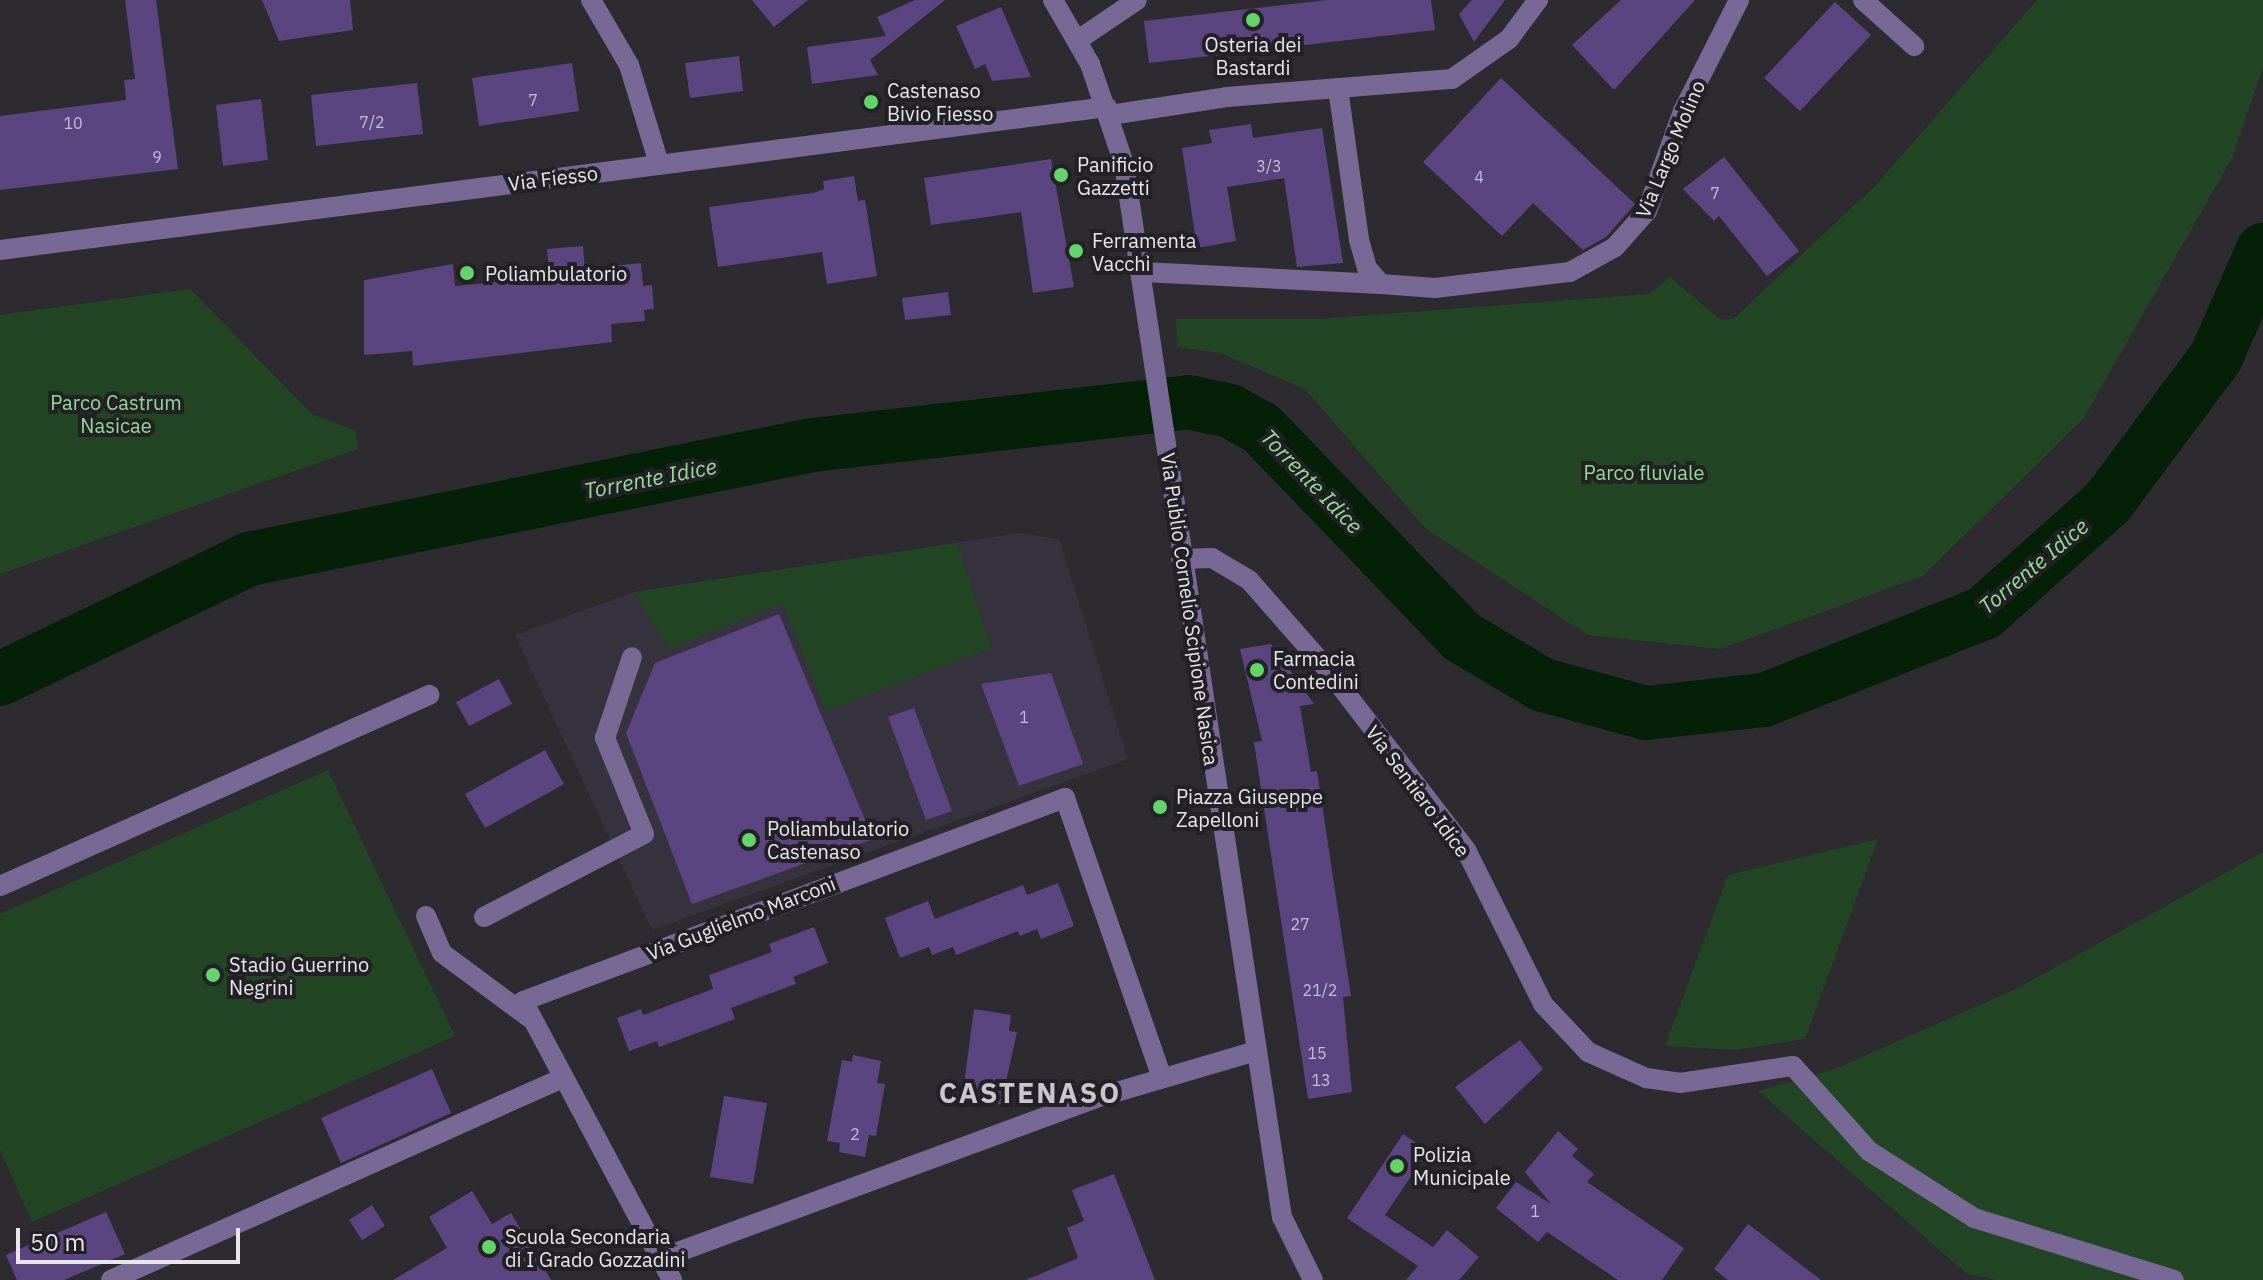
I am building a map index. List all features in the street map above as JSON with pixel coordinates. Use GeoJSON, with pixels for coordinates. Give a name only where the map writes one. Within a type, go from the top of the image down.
{"type":"FeatureCollection","features":[{"type":"Feature","properties":{"kind":"street"},"geometry":{"type":"LineString","coordinates":[[591,0],[629,65],[659,164]]}},
{"type":"Feature","properties":{"kind":"street","name":"Via Publio Cornelio Scipione Nasica"},"geometry":{"type":"LineString","coordinates":[[1053,0],[1078,40],[1108,111],[1144,278],[1181,559],[1282,1217],[1307,1278]]}},
{"type":"Feature","properties":{"kind":"street"},"geometry":{"type":"LineString","coordinates":[[1078,40],[1137,0]]}},
{"type":"Feature","properties":{"kind":"street"},"geometry":{"type":"LineString","coordinates":[[1108,111],[1452,79],[1509,39],[1538,0]]}},
{"type":"Feature","properties":{"kind":"street","name":"Via Largo Molino"},"geometry":{"type":"LineString","coordinates":[[1144,278],[1435,288],[1570,272],[1615,247],[1647,211],[1683,111],[1740,0]]}},
{"type":"Feature","properties":{"kind":"street"},"geometry":{"type":"LineString","coordinates":[[1863,0],[1914,46]]}},
{"type":"Feature","properties":{"kind":"street"},"geometry":{"type":"LineString","coordinates":[[1338,88],[1359,240],[1367,268],[1381,284]]}},
{"type":"Feature","properties":{"kind":"street","name":"Via Fiesso"},"geometry":{"type":"LineString","coordinates":[[0,250],[659,164],[1108,111]]}},
{"type":"Feature","properties":{"kind":"street","name":"Via Sentiero Idice"},"geometry":{"type":"LineString","coordinates":[[1181,559],[1212,558],[1249,580],[1328,670],[1466,850],[1543,1004],[1588,1052],[1646,1078],[1705,1082],[1793,1066],[1869,1151],[1974,1218],[2174,1280]]}},
{"type":"Feature","properties":{"kind":"street"},"geometry":{"type":"LineString","coordinates":[[484,917],[644,834],[605,738],[632,657]]}},
{"type":"Feature","properties":{"kind":"street"},"geometry":{"type":"LineString","coordinates":[[0,886],[429,695]]}},
{"type":"Feature","properties":{"kind":"street","name":"Via Guglielmo Marconi"},"geometry":{"type":"LineString","coordinates":[[672,1280],[523,1001],[1065,798],[1161,1076]]}},
{"type":"Feature","properties":{"kind":"street","name":"Via Guglielmo Marconi"},"geometry":{"type":"LineString","coordinates":[[426,916],[442,953],[533,1021]]}},
{"type":"Feature","properties":{"kind":"street"},"geometry":{"type":"LineString","coordinates":[[659,1259],[1161,1076],[1256,1051]]}},
{"type":"Feature","properties":{"kind":"street"},"geometry":{"type":"LineString","coordinates":[[111,1280],[562,1078]]}},
{"type":"Feature","properties":{"kind":"shaded area"},"geometry":{"type":"Polygon","coordinates":[[[1019,533],[1059,539],[1128,759],[652,930],[515,635],[634,592],[1019,533]]]}},
{"type":"Feature","properties":{"kind":"green space","name":"Parco fluviale"},"geometry":{"type":"Polygon","coordinates":[[[2037,0],[2263,0],[2263,67],[2232,158],[2083,419],[1923,576],[1720,649],[1588,635],[1426,529],[1305,389],[1220,353],[1177,347],[1176,319],[1319,319],[1649,294],[1670,277],[1721,320],[1733,319],[1876,185],[2037,0]]]}},
{"type":"Feature","properties":{"kind":"green space","name":"Parco Castrum Nasicae"},"geometry":{"type":"Polygon","coordinates":[[[190,289],[312,414],[356,431],[358,449],[0,574],[0,315],[190,289]]]}},
{"type":"Feature","properties":{"kind":"green space"},"geometry":{"type":"Polygon","coordinates":[[[957,543],[991,648],[826,711],[783,603],[669,649],[634,592],[957,543]]]}},
{"type":"Feature","properties":{"kind":"green space","name":"Stadio Guerrino Negrini"},"geometry":{"type":"Polygon","coordinates":[[[328,770],[455,1036],[32,1222],[0,1150],[0,914],[328,770]]]}},
{"type":"Feature","properties":{"kind":"green space"},"geometry":{"type":"Polygon","coordinates":[[[1878,839],[1805,1039],[1735,1050],[1665,1046],[1728,875],[1878,839]]]}},
{"type":"Feature","properties":{"kind":"green space"},"geometry":{"type":"Polygon","coordinates":[[[2263,852],[2263,1280],[1996,1280],[1967,1274],[1758,1091],[1835,1069],[2018,988],[2263,852]]]}},
{"type":"Feature","properties":{"kind":"building"},"geometry":{"type":"Polygon","coordinates":[[[125,0],[156,0],[178,169],[0,190],[0,116],[126,100],[124,80],[135,79],[125,0]]]}},
{"type":"Feature","properties":{"kind":"building"},"geometry":{"type":"Polygon","coordinates":[[[262,0],[350,0],[353,30],[279,41],[262,0]]]}},
{"type":"Feature","properties":{"kind":"building"},"geometry":{"type":"Polygon","coordinates":[[[752,0],[808,0],[774,27],[752,0]]]}},
{"type":"Feature","properties":{"kind":"building"},"geometry":{"type":"Polygon","coordinates":[[[915,0],[945,0],[870,60],[878,75],[812,84],[807,47],[886,36],[877,17],[915,0]]]}},
{"type":"Feature","properties":{"kind":"building"},"geometry":{"type":"Polygon","coordinates":[[[1327,0],[1431,0],[1435,30],[1149,63],[1144,21],[1327,0]]]}},
{"type":"Feature","properties":{"kind":"building"},"geometry":{"type":"Polygon","coordinates":[[[1472,0],[1505,0],[1474,42],[1459,14],[1472,0]]]}},
{"type":"Feature","properties":{"kind":"building"},"geometry":{"type":"Polygon","coordinates":[[[1621,0],[1695,0],[1614,90],[1572,45],[1621,0]]]}},
{"type":"Feature","properties":{"kind":"building"},"geometry":{"type":"Polygon","coordinates":[[[1835,2],[1871,35],[1800,111],[1764,78],[1835,2]]]}},
{"type":"Feature","properties":{"kind":"building"},"geometry":{"type":"Polygon","coordinates":[[[1001,7],[1031,77],[992,81],[985,64],[975,69],[956,26],[1001,7]]]}},
{"type":"Feature","properties":{"kind":"building"},"geometry":{"type":"Polygon","coordinates":[[[739,56],[743,91],[690,98],[685,63],[739,56]]]}},
{"type":"Feature","properties":{"kind":"building"},"geometry":{"type":"Polygon","coordinates":[[[572,63],[579,111],[479,126],[472,78],[572,63]]]}},
{"type":"Feature","properties":{"kind":"building"},"geometry":{"type":"Polygon","coordinates":[[[1501,78],[1635,204],[1606,237],[1583,250],[1533,203],[1502,236],[1423,162],[1501,78]]]}},
{"type":"Feature","properties":{"kind":"building"},"geometry":{"type":"Polygon","coordinates":[[[417,83],[423,134],[316,146],[311,95],[417,83]]]}},
{"type":"Feature","properties":{"kind":"building"},"geometry":{"type":"Polygon","coordinates":[[[261,99],[268,160],[223,166],[216,105],[261,99]]]}},
{"type":"Feature","properties":{"kind":"building"},"geometry":{"type":"Polygon","coordinates":[[[1251,124],[1253,138],[1322,128],[1343,263],[1297,267],[1284,178],[1227,187],[1236,241],[1197,248],[1182,148],[1212,143],[1209,130],[1251,124]]]}},
{"type":"Feature","properties":{"kind":"building"},"geometry":{"type":"Polygon","coordinates":[[[1724,157],[1799,251],[1767,276],[1719,216],[1714,221],[1683,189],[1724,157]]]}},
{"type":"Feature","properties":{"kind":"building"},"geometry":{"type":"Polygon","coordinates":[[[1051,159],[1074,287],[1033,293],[1021,212],[931,225],[924,178],[1051,159]]]}},
{"type":"Feature","properties":{"kind":"building"},"geometry":{"type":"Polygon","coordinates":[[[854,176],[858,201],[865,200],[877,276],[827,284],[822,252],[718,267],[709,207],[813,193],[824,189],[823,181],[854,176]]]}},
{"type":"Feature","properties":{"kind":"building"},"geometry":{"type":"Polygon","coordinates":[[[583,246],[585,269],[641,263],[643,286],[652,285],[654,309],[644,310],[645,321],[611,324],[612,342],[413,366],[412,351],[364,355],[364,280],[453,264],[455,286],[550,277],[547,249],[583,246]]]}},
{"type":"Feature","properties":{"kind":"building"},"geometry":{"type":"Polygon","coordinates":[[[948,292],[951,315],[905,320],[902,298],[948,292]]]}},
{"type":"Feature","properties":{"kind":"building"},"geometry":{"type":"Polygon","coordinates":[[[779,614],[873,839],[692,904],[626,733],[655,663],[779,614]]]}},
{"type":"Feature","properties":{"kind":"building"},"geometry":{"type":"Polygon","coordinates":[[[1271,644],[1314,704],[1300,706],[1311,772],[1317,771],[1351,996],[1343,997],[1352,1092],[1308,1099],[1254,742],[1262,741],[1240,649],[1271,644]]]}},
{"type":"Feature","properties":{"kind":"building"},"geometry":{"type":"Polygon","coordinates":[[[1051,673],[1083,764],[1019,786],[981,684],[1051,673]]]}},
{"type":"Feature","properties":{"kind":"building"},"geometry":{"type":"Polygon","coordinates":[[[499,679],[512,704],[469,726],[456,702],[499,679]]]}},
{"type":"Feature","properties":{"kind":"building"},"geometry":{"type":"Polygon","coordinates":[[[914,708],[952,811],[926,820],[888,717],[914,708]]]}},
{"type":"Feature","properties":{"kind":"building"},"geometry":{"type":"Polygon","coordinates":[[[545,750],[564,784],[485,828],[465,794],[545,750]]]}},
{"type":"Feature","properties":{"kind":"building"},"geometry":{"type":"Polygon","coordinates":[[[1058,883],[1074,926],[1041,939],[1037,929],[1020,936],[1018,931],[956,955],[953,947],[932,955],[929,947],[900,958],[885,918],[928,901],[935,919],[1023,885],[1027,895],[1058,883]]]}},
{"type":"Feature","properties":{"kind":"building"},"geometry":{"type":"Polygon","coordinates":[[[814,927],[828,963],[793,977],[796,984],[731,1008],[735,1019],[659,1047],[657,1041],[629,1051],[617,1018],[641,1009],[643,1015],[713,989],[709,975],[772,952],[769,944],[814,927]]]}},
{"type":"Feature","properties":{"kind":"building"},"geometry":{"type":"Polygon","coordinates":[[[974,1009],[1011,1015],[1009,1031],[1017,1032],[1001,1104],[962,1099],[974,1009]]]}},
{"type":"Feature","properties":{"kind":"building"},"geometry":{"type":"Polygon","coordinates":[[[1520,1040],[1543,1069],[1485,1124],[1455,1087],[1520,1040]]]}},
{"type":"Feature","properties":{"kind":"building"},"geometry":{"type":"Polygon","coordinates":[[[853,1055],[881,1061],[877,1083],[885,1084],[876,1136],[869,1135],[865,1157],[839,1152],[840,1143],[827,1141],[842,1060],[852,1062],[853,1055]]]}},
{"type":"Feature","properties":{"kind":"building"},"geometry":{"type":"Polygon","coordinates":[[[432,1069],[451,1113],[341,1163],[321,1118],[432,1069]]]}},
{"type":"Feature","properties":{"kind":"building"},"geometry":{"type":"Polygon","coordinates":[[[724,1096],[767,1103],[753,1184],[710,1177],[724,1096]]]}},
{"type":"Feature","properties":{"kind":"building"},"geometry":{"type":"Polygon","coordinates":[[[1558,1131],[1578,1149],[1572,1156],[1594,1174],[1587,1182],[1684,1248],[1662,1280],[1618,1280],[1547,1232],[1538,1242],[1496,1208],[1516,1182],[1551,1204],[1525,1172],[1558,1131]]]}},
{"type":"Feature","properties":{"kind":"building"},"geometry":{"type":"Polygon","coordinates":[[[1403,1134],[1428,1151],[1385,1215],[1433,1247],[1447,1230],[1479,1257],[1459,1280],[1406,1280],[1418,1266],[1347,1218],[1403,1134]]]}},
{"type":"Feature","properties":{"kind":"building"},"geometry":{"type":"Polygon","coordinates":[[[1114,1174],[1155,1280],[1026,1280],[1078,1258],[1067,1228],[1084,1221],[1072,1190],[1114,1174]]]}},
{"type":"Feature","properties":{"kind":"building","name":"Scuola Secondaria di I Grado Gozzadini"},"geometry":{"type":"Polygon","coordinates":[[[472,1191],[492,1224],[511,1213],[551,1280],[393,1280],[447,1248],[429,1217],[472,1191]]]}},
{"type":"Feature","properties":{"kind":"building"},"geometry":{"type":"Polygon","coordinates":[[[372,1205],[385,1226],[362,1240],[349,1220],[372,1205]]]}},
{"type":"Feature","properties":{"kind":"building"},"geometry":{"type":"Polygon","coordinates":[[[106,1212],[125,1254],[64,1280],[17,1280],[6,1255],[106,1212]]]}},
{"type":"Feature","properties":{"kind":"building"},"geometry":{"type":"Polygon","coordinates":[[[1748,1224],[1821,1280],[1728,1280],[1714,1269],[1748,1224]]]}},
{"type":"Feature","properties":{"kind":"waterway","name":"Torrente Idice"},"geometry":{"type":"LineString","coordinates":[[0,679],[249,559],[813,445],[1188,402],[1230,411],[1261,428],[1462,637],[1543,685],[1646,713],[1764,700],[1984,613],[2108,502],[2216,357],[2263,250]]}},
{"type":"Feature","properties":{"kind":"place","name":"Osteria dei Bastardi"},"geometry":{"type":"Point","coordinates":[1253,20]}},
{"type":"Feature","properties":{"kind":"place","name":"Castenaso Bivio Fiesso"},"geometry":{"type":"Point","coordinates":[871,102]}},
{"type":"Feature","properties":{"kind":"place","name":"Panificio Gazzetti"},"geometry":{"type":"Point","coordinates":[1061,175]}},
{"type":"Feature","properties":{"kind":"place","name":"Ferramenta Vacchi"},"geometry":{"type":"Point","coordinates":[1076,251]}},
{"type":"Feature","properties":{"kind":"place","name":"Poliambulatorio"},"geometry":{"type":"Point","coordinates":[467,273]}},
{"type":"Feature","properties":{"kind":"place","name":"Farmacia Contedini"},"geometry":{"type":"Point","coordinates":[1257,670]}},
{"type":"Feature","properties":{"kind":"place","name":"Piazza Giuseppe Zapelloni"},"geometry":{"type":"Point","coordinates":[1160,807]}},
{"type":"Feature","properties":{"kind":"place","name":"Poliambulatorio Castenaso"},"geometry":{"type":"Point","coordinates":[749,840]}},
{"type":"Feature","properties":{"kind":"place","name":"Stadio Guerrino Negrini"},"geometry":{"type":"Point","coordinates":[213,975]}},
{"type":"Feature","properties":{"kind":"place","name":"Polizia Municipale"},"geometry":{"type":"Point","coordinates":[1397,1166]}},
{"type":"Feature","properties":{"kind":"place","name":"Scuola Secondaria di I Grado Gozzadini"},"geometry":{"type":"Point","coordinates":[489,1247]}},
{"type":"Feature","properties":{"kind":"district","name":"CASTENASO"},"geometry":{"type":"Point","coordinates":[1030,1093]}}]}
